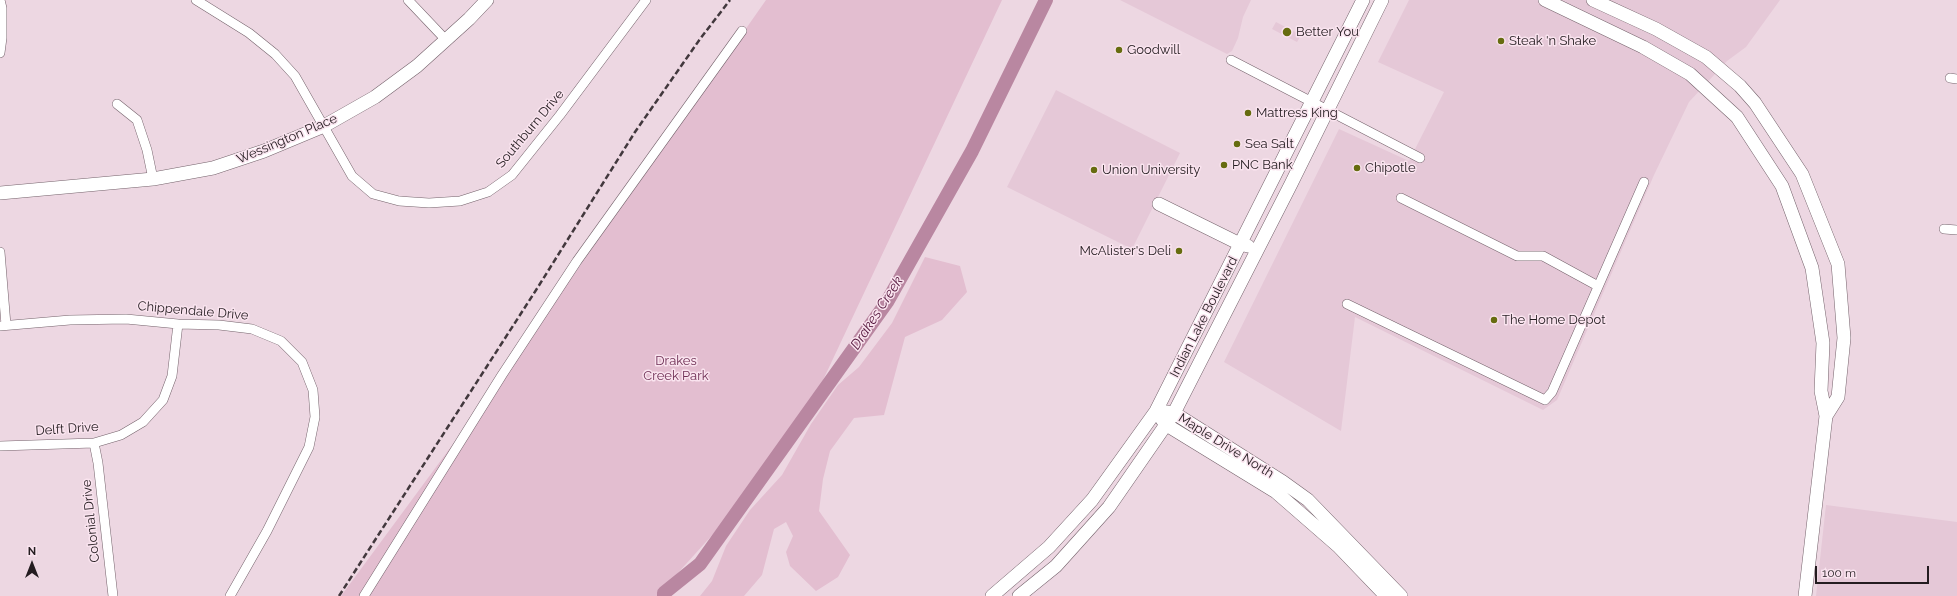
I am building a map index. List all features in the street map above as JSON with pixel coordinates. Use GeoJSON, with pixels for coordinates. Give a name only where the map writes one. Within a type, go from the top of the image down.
{"type":"FeatureCollection","features":[{"type":"Feature","properties":{"kind":"street"},"geometry":{"type":"LineString","coordinates":[[0,0],[2,8],[2,38],[0,53]]}},
{"type":"Feature","properties":{"kind":"street","name":"Southburn Drive"},"geometry":{"type":"LineString","coordinates":[[196,0],[248,33],[275,54],[295,76],[352,176],[373,194],[399,201],[429,204],[460,201],[488,192],[512,175],[560,115],[646,0]]}},
{"type":"Feature","properties":{"kind":"street"},"geometry":{"type":"LineString","coordinates":[[408,0],[445,39]]}},
{"type":"Feature","properties":{"kind":"street","name":"Wessington Place"},"geometry":{"type":"LineString","coordinates":[[0,193],[153,179],[213,168],[264,151],[324,126],[375,97],[417,66],[445,39],[470,19],[487,0]]}},
{"type":"Feature","properties":{"kind":"street","name":"Indian Lake Boulevard"},"geometry":{"type":"LineString","coordinates":[[992,596],[1049,547],[1092,500],[1156,411],[1313,102],[1362,0]]}},
{"type":"Feature","properties":{"kind":"street","name":"Indian Lake Boulevard"},"geometry":{"type":"LineString","coordinates":[[1019,596],[1056,566],[1109,506],[1174,413],[1382,0]]}},
{"type":"Feature","properties":{"kind":"street"},"geometry":{"type":"LineString","coordinates":[[1545,0],[1642,47],[1690,74],[1737,117],[1782,186],[1812,268],[1822,343],[1821,390],[1826,416],[1805,596]]}},
{"type":"Feature","properties":{"kind":"street"},"geometry":{"type":"LineString","coordinates":[[1594,0],[1656,30],[1706,57],[1740,86],[1755,103],[1802,174],[1838,264],[1844,338],[1838,397],[1826,416]]}},
{"type":"Feature","properties":{"kind":"street"},"geometry":{"type":"LineString","coordinates":[[364,596],[502,375],[577,261],[742,31]]}},
{"type":"Feature","properties":{"kind":"street"},"geometry":{"type":"LineString","coordinates":[[1231,60],[1420,158]]}},
{"type":"Feature","properties":{"kind":"street"},"geometry":{"type":"LineString","coordinates":[[117,104],[137,120],[147,150],[153,179]]}},
{"type":"Feature","properties":{"kind":"street"},"geometry":{"type":"LineString","coordinates":[[1347,304],[1545,400],[1552,392],[1644,182]]}},
{"type":"Feature","properties":{"kind":"street"},"geometry":{"type":"LineString","coordinates":[[1401,198],[1517,256],[1542,256],[1598,286]]}},
{"type":"Feature","properties":{"kind":"street"},"geometry":{"type":"LineString","coordinates":[[1159,204],[1240,244],[1257,248]]}},
{"type":"Feature","properties":{"kind":"street"},"geometry":{"type":"LineString","coordinates":[[1944,228],[1957,230]]}},
{"type":"Feature","properties":{"kind":"street"},"geometry":{"type":"LineString","coordinates":[[0,252],[3,325]]}},
{"type":"Feature","properties":{"kind":"street","name":"Chippendale Drive"},"geometry":{"type":"LineString","coordinates":[[3,325],[70,320],[126,319],[178,324],[219,324],[252,329],[282,341],[302,362],[313,390],[315,417],[309,447],[267,531],[230,596]]}},
{"type":"Feature","properties":{"kind":"street","name":"Delft Drive"},"geometry":{"type":"LineString","coordinates":[[0,446],[94,442],[121,435],[143,422],[163,400],[172,376],[178,324]]}},
{"type":"Feature","properties":{"kind":"street","name":"Maple Drive North"},"geometry":{"type":"LineString","coordinates":[[1156,411],[1174,413],[1280,487],[1401,596]]}},
{"type":"Feature","properties":{"kind":"street","name":"Maple Drive North"},"geometry":{"type":"LineString","coordinates":[[1156,411],[1165,424],[1280,487]]}},
{"type":"Feature","properties":{"kind":"street","name":"Colonial Drive"},"geometry":{"type":"LineString","coordinates":[[94,442],[98,463],[113,596]]}},
{"type":"Feature","properties":{"kind":"street","name":"Maple Drive North"},"geometry":{"type":"LineString","coordinates":[[1342,543],[1386,596]]}},
{"type":"Feature","properties":{"kind":"shaded area"},"geometry":{"type":"Polygon","coordinates":[[[1120,0],[1251,0],[1243,17],[1238,38],[1232,51],[1227,54],[1120,0]]]}},
{"type":"Feature","properties":{"kind":"shaded area"},"geometry":{"type":"Polygon","coordinates":[[[1409,0],[1780,0],[1746,47],[1727,61],[1689,102],[1654,175],[1557,400],[1543,410],[1355,317],[1341,431],[1224,362],[1339,129],[1409,161],[1444,92],[1378,62],[1409,0]]]}},
{"type":"Feature","properties":{"kind":"shaded area","name":"Better You"},"geometry":{"type":"Polygon","coordinates":[[[1276,22],[1301,35],[1297,42],[1272,29],[1276,22]]]}},
{"type":"Feature","properties":{"kind":"shaded area","name":"Union University"},"geometry":{"type":"Polygon","coordinates":[[[1056,90],[1180,153],[1132,249],[1007,187],[1056,90]]]}},
{"type":"Feature","properties":{"kind":"shaded area"},"geometry":{"type":"Polygon","coordinates":[[[1826,505],[1957,522],[1957,596],[1816,596],[1826,505]]]}},
{"type":"Feature","properties":{"kind":"green space","name":"Drakes Creek Park"},"geometry":{"type":"Polygon","coordinates":[[[766,0],[1002,0],[791,448],[657,596],[341,596],[495,387],[766,0]]]}},
{"type":"Feature","properties":{"kind":"green space"},"geometry":{"type":"Polygon","coordinates":[[[925,257],[960,266],[967,292],[942,320],[905,337],[884,415],[854,418],[830,451],[823,479],[819,511],[850,555],[838,577],[816,591],[790,566],[786,552],[793,536],[786,522],[774,529],[762,575],[744,596],[700,596],[712,581],[726,546],[750,510],[782,475],[811,424],[838,385],[859,367],[892,323],[925,257]]]}},
{"type":"Feature","properties":{"kind":"waterway","name":"Drakes Creek"},"geometry":{"type":"LineString","coordinates":[[664,596],[664,593],[700,564],[887,302],[972,151],[1046,0]]}},
{"type":"Feature","properties":{"kind":"railway"},"geometry":{"type":"LineString","coordinates":[[339,596],[538,287],[635,132],[700,39],[730,0]]}},
{"type":"Feature","properties":{"kind":"place","name":"Better You"},"geometry":{"type":"Point","coordinates":[1287,32]}},
{"type":"Feature","properties":{"kind":"place","name":"Steak 'n Shake"},"geometry":{"type":"Point","coordinates":[1501,41]}},
{"type":"Feature","properties":{"kind":"place","name":"Goodwill"},"geometry":{"type":"Point","coordinates":[1119,50]}},
{"type":"Feature","properties":{"kind":"place","name":"Mattress King"},"geometry":{"type":"Point","coordinates":[1248,113]}},
{"type":"Feature","properties":{"kind":"place","name":"Sea Salt"},"geometry":{"type":"Point","coordinates":[1237,144]}},
{"type":"Feature","properties":{"kind":"place","name":"PNC Bank"},"geometry":{"type":"Point","coordinates":[1224,165]}},
{"type":"Feature","properties":{"kind":"place","name":"Chipotle"},"geometry":{"type":"Point","coordinates":[1357,168]}},
{"type":"Feature","properties":{"kind":"place","name":"Union University"},"geometry":{"type":"Point","coordinates":[1094,170]}},
{"type":"Feature","properties":{"kind":"place","name":"McAlister's Deli"},"geometry":{"type":"Point","coordinates":[1179,251]}},
{"type":"Feature","properties":{"kind":"place","name":"The Home Depot"},"geometry":{"type":"Point","coordinates":[1494,320]}}]}
